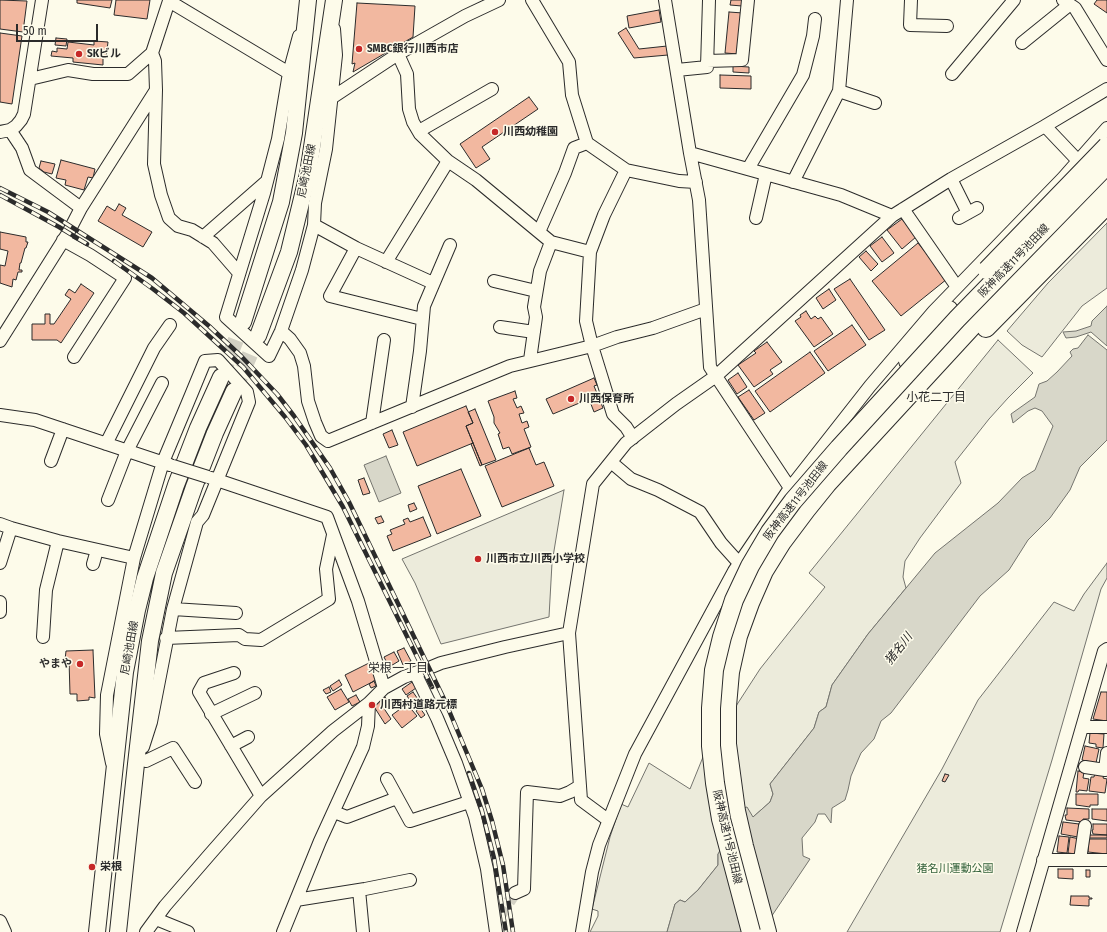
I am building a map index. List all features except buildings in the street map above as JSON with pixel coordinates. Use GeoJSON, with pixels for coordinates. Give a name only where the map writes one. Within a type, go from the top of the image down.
{"type":"FeatureCollection","features":[{"type":"Feature","properties":{"kind":"highway"},"geometry":{"type":"LineString","coordinates":[[839,448],[950,310],[1107,146]]}},
{"type":"Feature","properties":{"kind":"highway","name":"阪神高速11号池田線"},"geometry":{"type":"LineString","coordinates":[[751,932],[721,819],[711,746],[711,708],[714,670],[722,637],[734,600],[750,566],[770,532],[793,501],[839,448],[957,319],[1107,165]]}},
{"type":"Feature","properties":{"kind":"highway","name":"阪神高速11号池田線"},"geometry":{"type":"LineString","coordinates":[[767,932],[736,811],[727,744],[727,706],[730,672],[738,636],[764,571],[782,542],[806,510],[850,458],[1050,242],[1107,185]]}},
{"type":"Feature","properties":{"kind":"highway"},"geometry":{"type":"LineString","coordinates":[[806,510],[1107,204]]}},
{"type":"Feature","properties":{"kind":"main road","name":"尼崎池田線"},"geometry":{"type":"LineString","coordinates":[[243,322],[281,202],[294,133],[308,2]]}},
{"type":"Feature","properties":{"kind":"main road","name":"尼崎池田線"},"geometry":{"type":"LineString","coordinates":[[258,336],[289,252],[308,174],[333,5]]}},
{"type":"Feature","properties":{"kind":"main road","name":"尼崎池田線"},"geometry":{"type":"LineString","coordinates":[[97,932],[125,672],[137,610],[145,578],[176,485],[198,428],[221,377]]}},
{"type":"Feature","properties":{"kind":"main road","name":"尼崎池田線"},"geometry":{"type":"LineString","coordinates":[[118,932],[150,641],[164,573],[194,487],[215,433],[234,391]]}},
{"type":"Feature","properties":{"kind":"street"},"geometry":{"type":"LineString","coordinates":[[42,0],[24,114],[16,126],[5,131],[22,148],[30,170],[81,208]]}},
{"type":"Feature","properties":{"kind":"street"},"geometry":{"type":"LineString","coordinates":[[330,99],[398,54],[465,16],[499,0]]}},
{"type":"Feature","properties":{"kind":"street"},"geometry":{"type":"LineString","coordinates":[[532,0],[569,62],[572,95],[587,143],[626,170],[678,181],[696,182]]}},
{"type":"Feature","properties":{"kind":"street"},"geometry":{"type":"LineString","coordinates":[[665,0],[696,182],[710,367],[790,488]]}},
{"type":"Feature","properties":{"kind":"street"},"geometry":{"type":"LineString","coordinates":[[677,70],[707,67],[709,0]]}},
{"type":"Feature","properties":{"kind":"street"},"geometry":{"type":"LineString","coordinates":[[707,61],[742,60],[748,0]]}},
{"type":"Feature","properties":{"kind":"street"},"geometry":{"type":"LineString","coordinates":[[793,182],[839,91],[846,0]]}},
{"type":"Feature","properties":{"kind":"street"},"geometry":{"type":"LineString","coordinates":[[911,0],[910,25],[947,26]]}},
{"type":"Feature","properties":{"kind":"street"},"geometry":{"type":"LineString","coordinates":[[952,74],[1014,0]]}},
{"type":"Feature","properties":{"kind":"street"},"geometry":{"type":"LineString","coordinates":[[30,79],[68,70],[93,74],[128,74],[152,53],[169,1],[289,73]]}},
{"type":"Feature","properties":{"kind":"street"},"geometry":{"type":"LineString","coordinates":[[308,2],[289,73],[278,139],[267,181],[226,317],[269,356],[280,332],[302,270],[314,225],[315,203],[326,149],[330,99],[336,55],[333,5]]}},
{"type":"Feature","properties":{"kind":"street"},"geometry":{"type":"LineString","coordinates":[[1022,43],[1066,2],[1075,8],[1107,60]]}},
{"type":"Feature","properties":{"kind":"street"},"geometry":{"type":"LineString","coordinates":[[748,169],[803,75],[813,36],[815,19]]}},
{"type":"Feature","properties":{"kind":"street"},"geometry":{"type":"LineString","coordinates":[[152,53],[155,60],[156,90],[154,164],[161,195],[169,218],[178,226],[192,230],[213,243],[239,273]]}},
{"type":"Feature","properties":{"kind":"street"},"geometry":{"type":"LineString","coordinates":[[398,54],[407,74],[409,109],[413,122],[419,131],[448,162],[476,180],[552,242],[590,252]]}},
{"type":"Feature","properties":{"kind":"street"},"geometry":{"type":"LineString","coordinates":[[419,131],[492,89]]}},
{"type":"Feature","properties":{"kind":"street"},"geometry":{"type":"LineString","coordinates":[[608,820],[581,800],[569,633],[593,484],[626,443],[676,404],[716,376],[892,216],[951,179],[1107,89]]}},
{"type":"Feature","properties":{"kind":"street"},"geometry":{"type":"LineString","coordinates":[[0,341],[63,240],[81,208],[156,90]]}},
{"type":"Feature","properties":{"kind":"street"},"geometry":{"type":"LineString","coordinates":[[839,91],[875,104]]}},
{"type":"Feature","properties":{"kind":"street"},"geometry":{"type":"LineString","coordinates":[[1044,126],[1078,162],[1096,177],[1107,175]]}},
{"type":"Feature","properties":{"kind":"street"},"geometry":{"type":"LineString","coordinates":[[582,932],[592,872],[599,845],[635,754],[739,562],[790,488],[870,386],[934,311],[1078,162],[1107,128]]}},
{"type":"Feature","properties":{"kind":"street"},"geometry":{"type":"LineString","coordinates":[[539,232],[565,173],[574,148],[587,143]]}},
{"type":"Feature","properties":{"kind":"street"},"geometry":{"type":"LineString","coordinates":[[690,153],[841,195],[892,216]]}},
{"type":"Feature","properties":{"kind":"street"},"geometry":{"type":"LineString","coordinates":[[386,262],[448,162]]}},
{"type":"Feature","properties":{"kind":"street"},"geometry":{"type":"LineString","coordinates":[[626,170],[604,215],[590,252],[586,322],[613,414],[626,427],[633,438]]}},
{"type":"Feature","properties":{"kind":"street"},"geometry":{"type":"LineString","coordinates":[[756,218],[766,174]]}},
{"type":"Feature","properties":{"kind":"street"},"geometry":{"type":"LineString","coordinates":[[951,179],[968,213]]}},
{"type":"Feature","properties":{"kind":"street"},"geometry":{"type":"LineString","coordinates":[[203,237],[267,181]]}},
{"type":"Feature","properties":{"kind":"street"},"geometry":{"type":"LineString","coordinates":[[902,209],[957,287]]}},
{"type":"Feature","properties":{"kind":"street"},"geometry":{"type":"LineString","coordinates":[[314,225],[356,248],[433,283]]}},
{"type":"Feature","properties":{"kind":"street"},"geometry":{"type":"LineString","coordinates":[[63,240],[90,255],[125,278],[74,357]]}},
{"type":"Feature","properties":{"kind":"street"},"geometry":{"type":"LineString","coordinates":[[530,360],[536,317],[534,307],[536,290],[540,272],[552,242]]}},
{"type":"Feature","properties":{"kind":"street"},"geometry":{"type":"LineString","coordinates":[[412,407],[420,351],[424,306],[450,245]]}},
{"type":"Feature","properties":{"kind":"street"},"geometry":{"type":"LineString","coordinates":[[356,248],[330,296],[422,319]]}},
{"type":"Feature","properties":{"kind":"street"},"geometry":{"type":"LineString","coordinates":[[494,281],[536,290]]}},
{"type":"Feature","properties":{"kind":"street"},"geometry":{"type":"LineString","coordinates":[[280,332],[290,339],[300,353],[304,366],[308,400],[321,436],[328,442],[510,366],[592,346],[617,337],[653,328],[706,309]]}},
{"type":"Feature","properties":{"kind":"street"},"geometry":{"type":"LineString","coordinates":[[106,444],[154,348],[170,325]]}},
{"type":"Feature","properties":{"kind":"street"},"geometry":{"type":"LineString","coordinates":[[500,327],[534,332]]}},
{"type":"Feature","properties":{"kind":"street"},"geometry":{"type":"LineString","coordinates":[[372,423],[384,340]]}},
{"type":"Feature","properties":{"kind":"street"},"geometry":{"type":"LineString","coordinates":[[114,770],[106,734],[107,695],[134,558],[205,361],[218,360],[247,392],[249,402],[213,478],[203,515],[197,522],[166,638],[151,722],[137,765]]}},
{"type":"Feature","properties":{"kind":"street"},"geometry":{"type":"LineString","coordinates":[[108,500],[127,450],[162,383]]}},
{"type":"Feature","properties":{"kind":"street"},"geometry":{"type":"LineString","coordinates":[[0,415],[35,420],[327,517],[358,601],[384,688]]}},
{"type":"Feature","properties":{"kind":"street"},"geometry":{"type":"LineString","coordinates":[[51,461],[63,429]]}},
{"type":"Feature","properties":{"kind":"street"},"geometry":{"type":"LineString","coordinates":[[611,462],[631,479],[658,490],[700,512],[721,543],[739,562]]}},
{"type":"Feature","properties":{"kind":"street"},"geometry":{"type":"LineString","coordinates":[[0,563],[5,526],[58,541],[134,558]]}},
{"type":"Feature","properties":{"kind":"street"},"geometry":{"type":"LineString","coordinates":[[166,638],[239,635],[245,639],[261,640],[329,599],[326,569],[333,535]]}},
{"type":"Feature","properties":{"kind":"street"},"geometry":{"type":"LineString","coordinates":[[43,637],[46,590],[58,541]]}},
{"type":"Feature","properties":{"kind":"street"},"geometry":{"type":"LineString","coordinates":[[93,564],[97,550]]}},
{"type":"Feature","properties":{"kind":"street"},"geometry":{"type":"LineString","coordinates":[[0,602],[0,612]]}},
{"type":"Feature","properties":{"kind":"street"},"geometry":{"type":"LineString","coordinates":[[173,609],[236,613]]}},
{"type":"Feature","properties":{"kind":"street"},"geometry":{"type":"LineString","coordinates":[[146,932],[210,854],[261,796],[334,731],[369,703],[384,688],[404,677],[441,663],[569,633]]}},
{"type":"Feature","properties":{"kind":"street"},"geometry":{"type":"LineString","coordinates":[[1023,932],[1104,651],[1107,649]]}},
{"type":"Feature","properties":{"kind":"street"},"geometry":{"type":"LineString","coordinates":[[416,672],[456,763],[474,817],[487,869],[497,924]]}},
{"type":"Feature","properties":{"kind":"street"},"geometry":{"type":"LineString","coordinates":[[234,673],[204,683],[198,692],[261,796]]}},
{"type":"Feature","properties":{"kind":"street"},"geometry":{"type":"LineString","coordinates":[[211,714],[255,693]]}},
{"type":"Feature","properties":{"kind":"street"},"geometry":{"type":"LineString","coordinates":[[283,932],[320,841],[363,747],[368,726],[369,703]]}},
{"type":"Feature","properties":{"kind":"street"},"geometry":{"type":"LineString","coordinates":[[1083,727],[1107,727]]}},
{"type":"Feature","properties":{"kind":"street"},"geometry":{"type":"LineString","coordinates":[[231,746],[248,737]]}},
{"type":"Feature","properties":{"kind":"street"},"geometry":{"type":"LineString","coordinates":[[137,765],[173,748],[195,782]]}},
{"type":"Feature","properties":{"kind":"street"},"geometry":{"type":"LineString","coordinates":[[1085,767],[1105,770],[1107,753]]}},
{"type":"Feature","properties":{"kind":"street"},"geometry":{"type":"LineString","coordinates":[[387,779],[410,822],[469,802]]}},
{"type":"Feature","properties":{"kind":"street"},"geometry":{"type":"LineString","coordinates":[[515,893],[524,888],[527,792],[560,796],[580,786]]}},
{"type":"Feature","properties":{"kind":"street"},"geometry":{"type":"LineString","coordinates":[[334,812],[347,817],[397,798]]}},
{"type":"Feature","properties":{"kind":"street"},"geometry":{"type":"LineString","coordinates":[[1080,860],[1085,826]]}},
{"type":"Feature","properties":{"kind":"street"},"geometry":{"type":"LineString","coordinates":[[1043,860],[1107,860]]}},
{"type":"Feature","properties":{"kind":"street"},"geometry":{"type":"LineString","coordinates":[[296,900],[360,890],[410,880]]}},
{"type":"Feature","properties":{"kind":"street"},"geometry":{"type":"LineString","coordinates":[[360,890],[363,932]]}},
{"type":"Feature","properties":{"kind":"street"},"geometry":{"type":"LineString","coordinates":[[156,919],[188,932]]}},
{"type":"Feature","properties":{"kind":"street"},"geometry":{"type":"LineString","coordinates":[[0,921],[5,932]]}},
{"type":"Feature","properties":{"kind":"green space"},"geometry":{"type":"Polygon","coordinates":[[[1107,223],[1107,288],[1082,306],[1042,357],[1022,345],[1007,331],[1048,283],[1107,223]]]}},
{"type":"Feature","properties":{"kind":"green space"},"geometry":{"type":"Polygon","coordinates":[[[998,340],[1033,373],[989,419],[955,462],[961,483],[920,538],[905,561],[903,577],[906,588],[868,634],[832,685],[826,707],[819,712],[814,728],[770,784],[773,794],[770,802],[753,817],[718,854],[718,865],[698,890],[685,902],[680,900],[675,904],[667,932],[590,932],[598,916],[598,911],[592,909],[610,837],[621,804],[628,807],[649,763],[690,789],[703,757],[760,669],[825,587],[809,573],[998,340]]]}},
{"type":"Feature","properties":{"kind":"green space"},"geometry":{"type":"Polygon","coordinates":[[[564,490],[552,563],[549,617],[441,644],[415,583],[402,559],[564,490]]]}},
{"type":"Feature","properties":{"kind":"green space","name":"猪名川運動公園"},"geometry":{"type":"Polygon","coordinates":[[[1107,563],[1107,578],[1101,589],[1052,760],[1000,932],[847,932],[942,769],[978,700],[1054,602],[1074,611],[1084,594],[1107,563]]]}},
{"type":"Feature","properties":{"kind":"water"},"geometry":{"type":"Polygon","coordinates":[[[1107,306],[1107,346],[1091,332],[1076,337],[1066,338],[1063,332],[1076,331],[1091,326],[1092,321],[1107,306]]]}},
{"type":"Feature","properties":{"kind":"water","name":"猪名川"},"geometry":{"type":"Polygon","coordinates":[[[1088,335],[1107,350],[1107,440],[1080,467],[1070,490],[1050,518],[1028,540],[1009,570],[980,596],[891,713],[881,721],[874,739],[861,753],[851,776],[845,800],[832,808],[831,823],[825,814],[818,814],[815,822],[802,838],[803,856],[810,859],[761,932],[667,932],[675,904],[680,900],[685,902],[698,890],[718,865],[718,854],[743,808],[747,807],[753,817],[770,802],[773,794],[770,784],[814,728],[819,712],[826,707],[832,685],[868,634],[935,553],[998,503],[1022,478],[1035,470],[1053,426],[1042,411],[1035,408],[1028,411],[1013,423],[1011,414],[1035,397],[1039,384],[1047,381],[1057,372],[1072,356],[1070,352],[1073,349],[1078,348],[1088,335]]]}},
{"type":"Feature","properties":{"kind":"water"},"geometry":{"type":"Polygon","coordinates":[[[386,456],[401,493],[379,502],[364,465],[386,456]]]}},
{"type":"Feature","properties":{"kind":"tunnel"},"geometry":{"type":"LineString","coordinates":[[221,377],[243,322]]}},
{"type":"Feature","properties":{"kind":"tunnel"},"geometry":{"type":"LineString","coordinates":[[234,391],[258,336]]}},
{"type":"Feature","properties":{"kind":"tunnel"},"geometry":{"type":"LineString","coordinates":[[499,917],[515,893]]}},
{"type":"Feature","properties":{"kind":"railway"},"geometry":{"type":"LineString","coordinates":[[0,188],[48,212],[152,278],[209,326],[241,356],[277,394],[330,468],[349,502],[445,701],[482,789],[503,865],[513,932]]}},
{"type":"Feature","properties":{"kind":"railway"},"geometry":{"type":"LineString","coordinates":[[0,195],[87,244]]}},
{"type":"Feature","properties":{"kind":"railway"},"geometry":{"type":"LineString","coordinates":[[114,261],[184,313],[243,367],[285,417],[306,445],[343,507],[432,687]]}},
{"type":"Feature","properties":{"kind":"railway"},"geometry":{"type":"LineString","coordinates":[[469,773],[482,811],[494,858],[506,932]]}},
{"type":"Feature","properties":{"kind":"place","name":"SMBC銀行川西市店"},"geometry":{"type":"Point","coordinates":[359,49]}},
{"type":"Feature","properties":{"kind":"place","name":"SKビル"},"geometry":{"type":"Point","coordinates":[79,54]}},
{"type":"Feature","properties":{"kind":"place","name":"川西幼稚園"},"geometry":{"type":"Point","coordinates":[495,132]}},
{"type":"Feature","properties":{"kind":"place","name":"川西保育所"},"geometry":{"type":"Point","coordinates":[571,399]}},
{"type":"Feature","properties":{"kind":"place","name":"川西市立川西小学校"},"geometry":{"type":"Point","coordinates":[478,559]}},
{"type":"Feature","properties":{"kind":"place","name":"やまや"},"geometry":{"type":"Point","coordinates":[80,664]}},
{"type":"Feature","properties":{"kind":"place","name":"川西村道路元標"},"geometry":{"type":"Point","coordinates":[372,705]}},
{"type":"Feature","properties":{"kind":"place","name":"栄根"},"geometry":{"type":"Point","coordinates":[92,867]}},
{"type":"Feature","properties":{"kind":"district","name":"小花二丁目"},"geometry":{"type":"Point","coordinates":[936,398]}},
{"type":"Feature","properties":{"kind":"district","name":"栄根一丁目"},"geometry":{"type":"Point","coordinates":[398,669]}}]}
